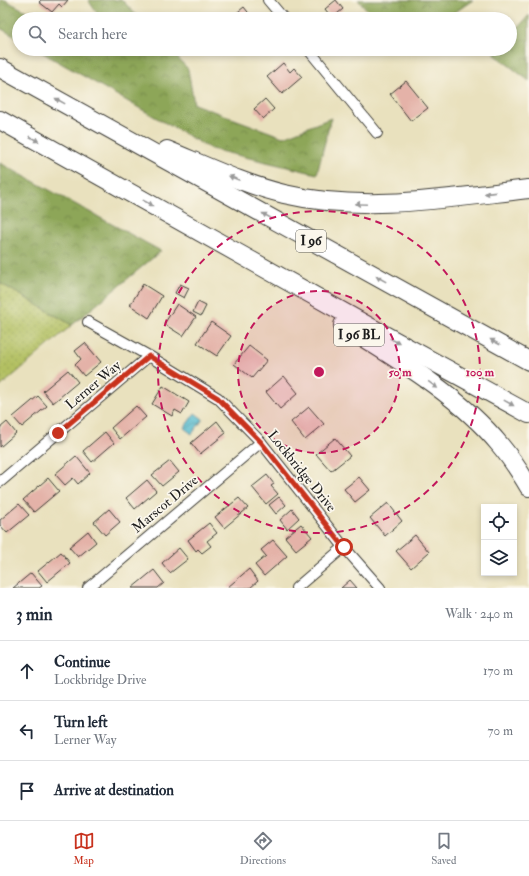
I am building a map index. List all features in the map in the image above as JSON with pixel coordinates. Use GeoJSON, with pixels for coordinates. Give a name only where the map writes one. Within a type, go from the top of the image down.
{"type":"FeatureCollection","features":[{"type":"Feature","properties":{"kind":"highway","name":"I 96"},"geometry":{"type":"LineString","coordinates":[[0,68],[529,361]]}},
{"type":"Feature","properties":{"kind":"highway"},"geometry":{"type":"LineString","coordinates":[[0,120],[368,326],[529,414]]}},
{"type":"Feature","properties":{"kind":"highway"},"geometry":{"type":"LineString","coordinates":[[94,120],[193,160],[235,179],[283,194],[311,199],[344,203],[389,203],[529,189]]}},
{"type":"Feature","properties":{"kind":"highway","name":"I 96 BL"},"geometry":{"type":"LineString","coordinates":[[165,212],[260,274],[374,345],[440,390],[470,415],[499,444],[529,487]]}},
{"type":"Feature","properties":{"kind":"street"},"geometry":{"type":"LineString","coordinates":[[268,0],[278,12]]}},
{"type":"Feature","properties":{"kind":"street"},"geometry":{"type":"LineString","coordinates":[[314,56],[377,133]]}},
{"type":"Feature","properties":{"kind":"street","name":"Lockbridge Drive"},"geometry":{"type":"LineString","coordinates":[[88,322],[149,356],[218,398],[261,442],[344,547],[380,588]]}},
{"type":"Feature","properties":{"kind":"street","name":"Lerner Way"},"geometry":{"type":"LineString","coordinates":[[0,482],[149,356]]}},
{"type":"Feature","properties":{"kind":"street","name":"Marscot Drive"},"geometry":{"type":"LineString","coordinates":[[88,588],[261,442]]}},
{"type":"Feature","properties":{"kind":"street"},"geometry":{"type":"LineString","coordinates":[[296,588],[344,547]]}},
{"type":"Feature","properties":{"kind":"green space"},"geometry":{"type":"Polygon","coordinates":[[[0,0],[5,0],[28,12],[12,12],[12,35],[0,28],[0,0]]]}},
{"type":"Feature","properties":{"kind":"green space"},"geometry":{"type":"Polygon","coordinates":[[[88,0],[122,0],[133,12],[96,12],[88,0]]]}},
{"type":"Feature","properties":{"kind":"green space"},"geometry":{"type":"Polygon","coordinates":[[[358,0],[473,0],[455,12],[369,12],[358,0]]]}},
{"type":"Feature","properties":{"kind":"green space"},"geometry":{"type":"Polygon","coordinates":[[[529,15],[529,81],[497,56],[517,56],[517,29],[529,15]]]}},
{"type":"Feature","properties":{"kind":"green space"},"geometry":{"type":"Polygon","coordinates":[[[48,56],[176,56],[188,69],[194,104],[283,137],[331,118],[317,174],[211,149],[48,56]]]}},
{"type":"Feature","properties":{"kind":"green space"},"geometry":{"type":"Polygon","coordinates":[[[0,163],[161,251],[72,325],[0,283],[0,163]]]}},
{"type":"Feature","properties":{"kind":"green space"},"geometry":{"type":"Polygon","coordinates":[[[0,283],[72,325],[0,387],[0,283]]]}},
{"type":"Feature","properties":{"kind":"water"},"geometry":{"type":"Polygon","coordinates":[[[195,413],[203,419],[192,434],[184,428],[195,413]]]}},
{"type":"Feature","properties":{"kind":"building"},"geometry":{"type":"Polygon","coordinates":[[[41,0],[68,0],[62,7],[59,4],[52,12],[39,2],[41,0]]]}},
{"type":"Feature","properties":{"kind":"building"},"geometry":{"type":"Polygon","coordinates":[[[336,0],[343,9],[339,12],[327,12],[325,9],[336,0]]]}},
{"type":"Feature","properties":{"kind":"building"},"geometry":{"type":"Polygon","coordinates":[[[244,7],[248,12],[238,12],[244,7]]]}},
{"type":"Feature","properties":{"kind":"building"},"geometry":{"type":"Polygon","coordinates":[[[283,63],[290,72],[294,68],[302,77],[282,94],[267,77],[283,63]]]}},
{"type":"Feature","properties":{"kind":"building"},"geometry":{"type":"Polygon","coordinates":[[[406,81],[428,108],[411,121],[390,94],[406,81]]]}},
{"type":"Feature","properties":{"kind":"building"},"geometry":{"type":"Polygon","coordinates":[[[265,99],[274,109],[263,119],[254,109],[265,99]]]}},
{"type":"Feature","properties":{"kind":"building"},"geometry":{"type":"Polygon","coordinates":[[[143,284],[162,296],[149,318],[130,305],[143,284]]]}},
{"type":"Feature","properties":{"kind":"building"},"geometry":{"type":"Polygon","coordinates":[[[180,284],[189,288],[184,298],[175,293],[180,284]]]}},
{"type":"Feature","properties":{"kind":"building"},"geometry":{"type":"Polygon","coordinates":[[[198,302],[206,306],[201,316],[193,312],[198,302]]]}},
{"type":"Feature","properties":{"kind":"building"},"geometry":{"type":"Polygon","coordinates":[[[177,304],[196,317],[183,336],[164,324],[177,304]]]}},
{"type":"Feature","properties":{"kind":"building"},"geometry":{"type":"Polygon","coordinates":[[[211,322],[231,336],[217,356],[197,343],[211,322]]]}},
{"type":"Feature","properties":{"kind":"building"},"geometry":{"type":"Polygon","coordinates":[[[85,343],[101,362],[84,376],[75,365],[81,359],[75,351],[85,343]]]}},
{"type":"Feature","properties":{"kind":"building"},"geometry":{"type":"Polygon","coordinates":[[[249,346],[267,360],[252,378],[234,364],[249,346]]]}},
{"type":"Feature","properties":{"kind":"building"},"geometry":{"type":"Polygon","coordinates":[[[68,370],[78,382],[53,403],[43,391],[68,370]]]}},
{"type":"Feature","properties":{"kind":"building"},"geometry":{"type":"Polygon","coordinates":[[[284,376],[298,393],[280,409],[266,392],[284,376]]]}},
{"type":"Feature","properties":{"kind":"building"},"geometry":{"type":"Polygon","coordinates":[[[163,386],[189,402],[182,414],[175,410],[172,416],[152,404],[163,386]]]}},
{"type":"Feature","properties":{"kind":"building"},"geometry":{"type":"Polygon","coordinates":[[[38,396],[47,406],[22,427],[13,417],[38,396]]]}},
{"type":"Feature","properties":{"kind":"building"},"geometry":{"type":"Polygon","coordinates":[[[136,406],[146,417],[120,439],[111,428],[136,406]]]}},
{"type":"Feature","properties":{"kind":"building"},"geometry":{"type":"Polygon","coordinates":[[[309,407],[324,424],[305,440],[291,422],[309,407]]]}},
{"type":"Feature","properties":{"kind":"building"},"geometry":{"type":"Polygon","coordinates":[[[217,421],[226,433],[200,454],[191,443],[217,421]]]}},
{"type":"Feature","properties":{"kind":"building"},"geometry":{"type":"Polygon","coordinates":[[[7,422],[16,433],[0,447],[0,428],[7,422]]]}},
{"type":"Feature","properties":{"kind":"building"},"geometry":{"type":"Polygon","coordinates":[[[105,432],[114,443],[92,462],[83,451],[105,432]]]}},
{"type":"Feature","properties":{"kind":"building"},"geometry":{"type":"Polygon","coordinates":[[[335,438],[350,456],[331,471],[316,454],[335,438]]]}},
{"type":"Feature","properties":{"kind":"building"},"geometry":{"type":"Polygon","coordinates":[[[76,456],[90,473],[78,484],[73,478],[65,485],[55,474],[76,456]]]}},
{"type":"Feature","properties":{"kind":"building"},"geometry":{"type":"Polygon","coordinates":[[[170,461],[179,472],[162,486],[152,475],[170,461]]]}},
{"type":"Feature","properties":{"kind":"building"},"geometry":{"type":"Polygon","coordinates":[[[267,475],[274,484],[271,486],[278,494],[266,504],[252,487],[267,475]]]}},
{"type":"Feature","properties":{"kind":"building"},"geometry":{"type":"Polygon","coordinates":[[[359,477],[370,490],[355,502],[344,489],[359,477]]]}},
{"type":"Feature","properties":{"kind":"building"},"geometry":{"type":"Polygon","coordinates":[[[48,478],[59,491],[34,512],[23,500],[48,478]]]}},
{"type":"Feature","properties":{"kind":"building"},"geometry":{"type":"Polygon","coordinates":[[[147,480],[156,491],[135,509],[126,498],[147,480]]]}},
{"type":"Feature","properties":{"kind":"building"},"geometry":{"type":"Polygon","coordinates":[[[279,497],[286,505],[276,514],[269,505],[279,497]]]}},
{"type":"Feature","properties":{"kind":"building"},"geometry":{"type":"Polygon","coordinates":[[[239,498],[248,508],[224,528],[215,517],[239,498]]]}},
{"type":"Feature","properties":{"kind":"building"},"geometry":{"type":"Polygon","coordinates":[[[388,503],[402,521],[385,536],[370,518],[388,503]]]}},
{"type":"Feature","properties":{"kind":"building"},"geometry":{"type":"Polygon","coordinates":[[[19,504],[29,515],[7,533],[0,525],[0,520],[19,504]]]}},
{"type":"Feature","properties":{"kind":"building"},"geometry":{"type":"Polygon","coordinates":[[[109,509],[120,522],[105,535],[94,522],[109,509]]]}},
{"type":"Feature","properties":{"kind":"building"},"geometry":{"type":"Polygon","coordinates":[[[292,509],[299,518],[287,529],[280,520],[292,509]]]}},
{"type":"Feature","properties":{"kind":"building"},"geometry":{"type":"Polygon","coordinates":[[[209,523],[217,533],[207,541],[211,546],[202,553],[198,549],[196,551],[188,540],[209,523]]]}},
{"type":"Feature","properties":{"kind":"building"},"geometry":{"type":"Polygon","coordinates":[[[301,524],[312,537],[296,550],[285,537],[301,524]]]}},
{"type":"Feature","properties":{"kind":"building"},"geometry":{"type":"Polygon","coordinates":[[[88,531],[96,542],[78,557],[69,547],[88,531]]]}},
{"type":"Feature","properties":{"kind":"building"},"geometry":{"type":"Polygon","coordinates":[[[415,535],[429,552],[411,568],[396,551],[415,535]]]}},
{"type":"Feature","properties":{"kind":"building"},"geometry":{"type":"Polygon","coordinates":[[[273,540],[287,556],[264,576],[255,565],[266,556],[261,550],[273,540]]]}},
{"type":"Feature","properties":{"kind":"building"},"geometry":{"type":"Polygon","coordinates":[[[179,548],[188,559],[170,573],[162,563],[179,548]]]}},
{"type":"Feature","properties":{"kind":"building"},"geometry":{"type":"Polygon","coordinates":[[[61,552],[70,563],[47,582],[38,571],[61,552]]]}},
{"type":"Feature","properties":{"kind":"building"},"geometry":{"type":"Polygon","coordinates":[[[249,569],[258,581],[250,588],[228,587],[249,569]]]}},
{"type":"Feature","properties":{"kind":"building"},"geometry":{"type":"Polygon","coordinates":[[[154,570],[164,583],[158,588],[132,588],[154,570]]]}},
{"type":"Feature","properties":{"kind":"building"},"geometry":{"type":"Polygon","coordinates":[[[31,573],[42,586],[39,588],[13,588],[31,573]]]}},
{"type":"Feature","properties":{"kind":"building"},"geometry":{"type":"Polygon","coordinates":[[[350,580],[357,588],[341,588],[350,580]]]}},
{"type":"Feature","properties":{"kind":"route"},"geometry":{"type":"LineString","coordinates":[[58,433],[149,356],[218,398],[261,442],[344,547]]}}]}
